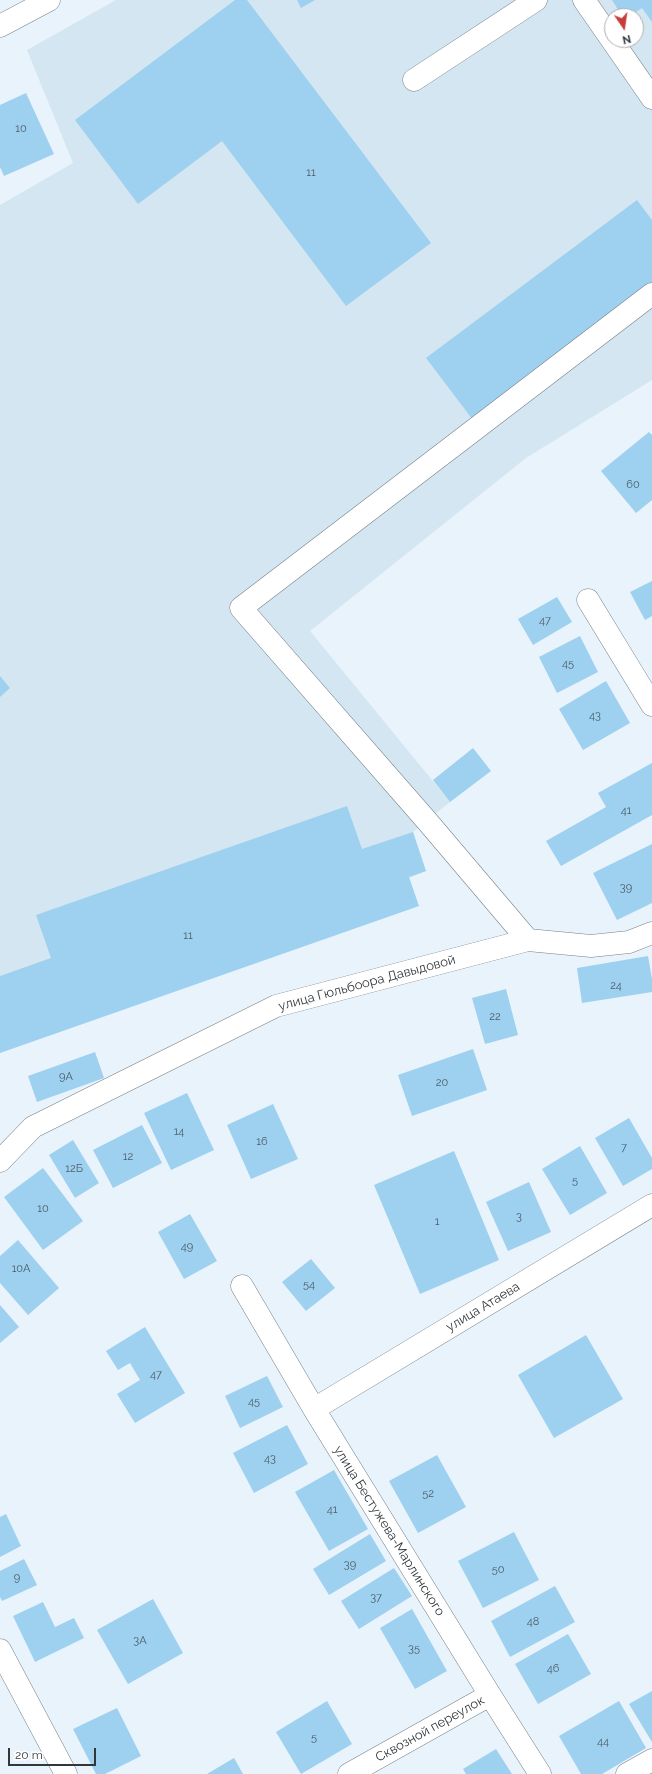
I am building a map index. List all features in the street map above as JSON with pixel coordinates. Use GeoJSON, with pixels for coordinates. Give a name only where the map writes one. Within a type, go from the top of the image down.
{"type":"FeatureCollection","features":[{"type":"Feature","properties":{"kind":"street"},"geometry":{"type":"LineString","coordinates":[[0,26],[49,0]]}},
{"type":"Feature","properties":{"kind":"street"},"geometry":{"type":"LineString","coordinates":[[414,80],[536,0]]}},
{"type":"Feature","properties":{"kind":"street"},"geometry":{"type":"LineString","coordinates":[[584,0],[652,98]]}},
{"type":"Feature","properties":{"kind":"street"},"geometry":{"type":"LineString","coordinates":[[528,940],[427,821],[241,608],[652,294]]}},
{"type":"Feature","properties":{"kind":"street"},"geometry":{"type":"LineString","coordinates":[[588,600],[652,705]]}},
{"type":"Feature","properties":{"kind":"street","name":"улица Гюльбоора Давыдовой"},"geometry":{"type":"LineString","coordinates":[[0,1161],[33,1127],[276,1006],[528,940],[591,946],[629,942],[652,933]]}},
{"type":"Feature","properties":{"kind":"street","name":"улица Атаева"},"geometry":{"type":"LineString","coordinates":[[314,1409],[652,1205]]}},
{"type":"Feature","properties":{"kind":"street","name":"улица Бестужева-Марлинского"},"geometry":{"type":"LineString","coordinates":[[242,1286],[314,1409],[540,1774]]}},
{"type":"Feature","properties":{"kind":"street"},"geometry":{"type":"LineString","coordinates":[[0,1650],[66,1774]]}},
{"type":"Feature","properties":{"kind":"street","name":"Сквозной переулок"},"geometry":{"type":"LineString","coordinates":[[349,1774],[490,1695]]}},
{"type":"Feature","properties":{"kind":"street"},"geometry":{"type":"LineString","coordinates":[[627,1774],[652,1760]]}},
{"type":"Feature","properties":{"kind":"shaded area"},"geometry":{"type":"Polygon","coordinates":[[[116,0],[652,0],[652,380],[526,458],[310,631],[450,802],[413,832],[426,871],[0,1053],[0,205],[73,163],[27,50],[116,0]]]}},
{"type":"Feature","properties":{"kind":"building"},"geometry":{"type":"Polygon","coordinates":[[[235,0],[247,0],[431,243],[346,306],[222,141],[138,204],[75,120],[235,0]]]}},
{"type":"Feature","properties":{"kind":"building"},"geometry":{"type":"Polygon","coordinates":[[[297,0],[315,0],[301,8],[297,0]]]}},
{"type":"Feature","properties":{"kind":"building"},"geometry":{"type":"Polygon","coordinates":[[[612,0],[652,0],[652,22],[644,11],[644,8],[617,8],[612,0]]]}},
{"type":"Feature","properties":{"kind":"building"},"geometry":{"type":"Polygon","coordinates":[[[26,93],[54,154],[4,176],[0,167],[0,105],[26,93]]]}},
{"type":"Feature","properties":{"kind":"building"},"geometry":{"type":"Polygon","coordinates":[[[637,200],[652,220],[652,285],[473,420],[426,358],[637,200]]]}},
{"type":"Feature","properties":{"kind":"building"},"geometry":{"type":"Polygon","coordinates":[[[649,432],[652,435],[652,500],[636,513],[601,471],[649,432]]]}},
{"type":"Feature","properties":{"kind":"building"},"geometry":{"type":"Polygon","coordinates":[[[652,581],[652,616],[645,620],[630,592],[652,581]]]}},
{"type":"Feature","properties":{"kind":"building"},"geometry":{"type":"Polygon","coordinates":[[[557,597],[572,622],[533,645],[518,619],[557,597]]]}},
{"type":"Feature","properties":{"kind":"building"},"geometry":{"type":"Polygon","coordinates":[[[580,636],[598,672],[557,693],[539,657],[580,636]]]}},
{"type":"Feature","properties":{"kind":"building"},"geometry":{"type":"Polygon","coordinates":[[[0,676],[10,688],[0,697],[0,676]]]}},
{"type":"Feature","properties":{"kind":"building"},"geometry":{"type":"Polygon","coordinates":[[[606,681],[630,723],[583,750],[559,709],[606,681]]]}},
{"type":"Feature","properties":{"kind":"building"},"geometry":{"type":"Polygon","coordinates":[[[473,748],[491,771],[450,802],[433,780],[473,748]]]}},
{"type":"Feature","properties":{"kind":"building"},"geometry":{"type":"Polygon","coordinates":[[[652,763],[652,815],[561,866],[546,841],[606,807],[598,793],[652,763]]]}},
{"type":"Feature","properties":{"kind":"building"},"geometry":{"type":"Polygon","coordinates":[[[347,806],[362,849],[413,832],[426,871],[409,877],[419,906],[0,1053],[0,976],[51,958],[36,915],[347,806]]]}},
{"type":"Feature","properties":{"kind":"building"},"geometry":{"type":"Polygon","coordinates":[[[652,844],[652,903],[617,920],[593,873],[652,844]]]}},
{"type":"Feature","properties":{"kind":"building"},"geometry":{"type":"Polygon","coordinates":[[[648,956],[652,979],[652,992],[582,1003],[577,968],[648,956]]]}},
{"type":"Feature","properties":{"kind":"building"},"geometry":{"type":"Polygon","coordinates":[[[506,989],[518,1035],[485,1044],[472,998],[506,989]]]}},
{"type":"Feature","properties":{"kind":"building"},"geometry":{"type":"Polygon","coordinates":[[[473,1049],[487,1090],[412,1116],[398,1075],[473,1049]]]}},
{"type":"Feature","properties":{"kind":"building"},"geometry":{"type":"Polygon","coordinates":[[[95,1052],[104,1078],[37,1102],[28,1076],[95,1052]]]}},
{"type":"Feature","properties":{"kind":"building"},"geometry":{"type":"Polygon","coordinates":[[[187,1093],[214,1150],[171,1170],[144,1113],[187,1093]]]}},
{"type":"Feature","properties":{"kind":"building"},"geometry":{"type":"Polygon","coordinates":[[[273,1104],[298,1159],[251,1179],[227,1125],[273,1104]]]}},
{"type":"Feature","properties":{"kind":"building"},"geometry":{"type":"Polygon","coordinates":[[[629,1118],[652,1158],[652,1169],[623,1186],[595,1138],[629,1118]]]}},
{"type":"Feature","properties":{"kind":"building"},"geometry":{"type":"Polygon","coordinates":[[[142,1125],[162,1163],[113,1188],[93,1150],[142,1125]]]}},
{"type":"Feature","properties":{"kind":"building"},"geometry":{"type":"Polygon","coordinates":[[[73,1140],[99,1183],[75,1198],[49,1155],[73,1140]]]}},
{"type":"Feature","properties":{"kind":"building"},"geometry":{"type":"Polygon","coordinates":[[[580,1146],[607,1193],[570,1215],[542,1169],[580,1146]]]}},
{"type":"Feature","properties":{"kind":"building"},"geometry":{"type":"Polygon","coordinates":[[[454,1151],[499,1260],[420,1294],[374,1185],[454,1151]]]}},
{"type":"Feature","properties":{"kind":"building"},"geometry":{"type":"Polygon","coordinates":[[[43,1168],[83,1221],[43,1250],[4,1197],[43,1168]]]}},
{"type":"Feature","properties":{"kind":"building"},"geometry":{"type":"Polygon","coordinates":[[[529,1182],[551,1232],[508,1251],[486,1202],[529,1182]]]}},
{"type":"Feature","properties":{"kind":"building"},"geometry":{"type":"Polygon","coordinates":[[[190,1214],[217,1261],[184,1279],[158,1232],[190,1214]]]}},
{"type":"Feature","properties":{"kind":"building"},"geometry":{"type":"Polygon","coordinates":[[[18,1240],[59,1288],[28,1315],[0,1283],[0,1256],[18,1240]]]}},
{"type":"Feature","properties":{"kind":"building"},"geometry":{"type":"Polygon","coordinates":[[[311,1259],[335,1288],[306,1311],[282,1282],[311,1259]]]}},
{"type":"Feature","properties":{"kind":"building"},"geometry":{"type":"Polygon","coordinates":[[[0,1305],[19,1327],[0,1343],[0,1305]]]}},
{"type":"Feature","properties":{"kind":"building"},"geometry":{"type":"Polygon","coordinates":[[[145,1327],[185,1393],[135,1423],[117,1394],[140,1380],[130,1363],[118,1370],[106,1351],[145,1327]]]}},
{"type":"Feature","properties":{"kind":"building"},"geometry":{"type":"Polygon","coordinates":[[[586,1335],[623,1399],[554,1438],[518,1375],[586,1335]]]}},
{"type":"Feature","properties":{"kind":"building"},"geometry":{"type":"Polygon","coordinates":[[[267,1376],[283,1407],[240,1428],[225,1396],[267,1376]]]}},
{"type":"Feature","properties":{"kind":"building"},"geometry":{"type":"Polygon","coordinates":[[[287,1425],[308,1464],[254,1493],[233,1453],[287,1425]]]}},
{"type":"Feature","properties":{"kind":"building"},"geometry":{"type":"Polygon","coordinates":[[[437,1455],[466,1507],[418,1533],[389,1481],[437,1455]]]}},
{"type":"Feature","properties":{"kind":"building"},"geometry":{"type":"Polygon","coordinates":[[[334,1470],[368,1529],[329,1551],[295,1492],[334,1470]]]}},
{"type":"Feature","properties":{"kind":"building"},"geometry":{"type":"Polygon","coordinates":[[[6,1514],[21,1546],[0,1557],[0,1517],[6,1514]]]}},
{"type":"Feature","properties":{"kind":"building"},"geometry":{"type":"Polygon","coordinates":[[[514,1532],[539,1580],[483,1608],[458,1561],[514,1532]]]}},
{"type":"Feature","properties":{"kind":"building"},"geometry":{"type":"Polygon","coordinates":[[[370,1534],[386,1561],[329,1595],[313,1569],[370,1534]]]}},
{"type":"Feature","properties":{"kind":"building"},"geometry":{"type":"Polygon","coordinates":[[[24,1559],[37,1585],[2,1601],[0,1597],[0,1571],[24,1559]]]}},
{"type":"Feature","properties":{"kind":"building"},"geometry":{"type":"Polygon","coordinates":[[[394,1568],[412,1596],[359,1629],[341,1601],[394,1568]]]}},
{"type":"Feature","properties":{"kind":"building"},"geometry":{"type":"Polygon","coordinates":[[[555,1586],[575,1622],[510,1657],[491,1621],[555,1586]]]}},
{"type":"Feature","properties":{"kind":"building"},"geometry":{"type":"Polygon","coordinates":[[[153,1599],[183,1653],[128,1684],[97,1630],[153,1599]]]}},
{"type":"Feature","properties":{"kind":"building"},"geometry":{"type":"Polygon","coordinates":[[[43,1602],[55,1627],[74,1618],[84,1638],[35,1662],[13,1616],[43,1602]]]}},
{"type":"Feature","properties":{"kind":"building"},"geometry":{"type":"Polygon","coordinates":[[[412,1609],[447,1671],[415,1689],[380,1628],[412,1609]]]}},
{"type":"Feature","properties":{"kind":"building"},"geometry":{"type":"Polygon","coordinates":[[[568,1634],[591,1674],[538,1704],[515,1664],[568,1634]]]}},
{"type":"Feature","properties":{"kind":"building"},"geometry":{"type":"Polygon","coordinates":[[[652,1691],[652,1742],[629,1704],[652,1691]]]}},
{"type":"Feature","properties":{"kind":"building"},"geometry":{"type":"Polygon","coordinates":[[[327,1701],[352,1744],[301,1774],[276,1732],[327,1701]]]}},
{"type":"Feature","properties":{"kind":"building"},"geometry":{"type":"Polygon","coordinates":[[[619,1701],[646,1748],[602,1774],[581,1774],[559,1736],[619,1701]]]}},
{"type":"Feature","properties":{"kind":"building"},"geometry":{"type":"Polygon","coordinates":[[[117,1708],[141,1756],[105,1774],[96,1774],[73,1729],[117,1708]]]}},
{"type":"Feature","properties":{"kind":"building"},"geometry":{"type":"Polygon","coordinates":[[[496,1749],[512,1774],[466,1774],[463,1769],[496,1749]]]}},
{"type":"Feature","properties":{"kind":"building"},"geometry":{"type":"Polygon","coordinates":[[[234,1758],[243,1774],[207,1774],[234,1758]]]}}]}
